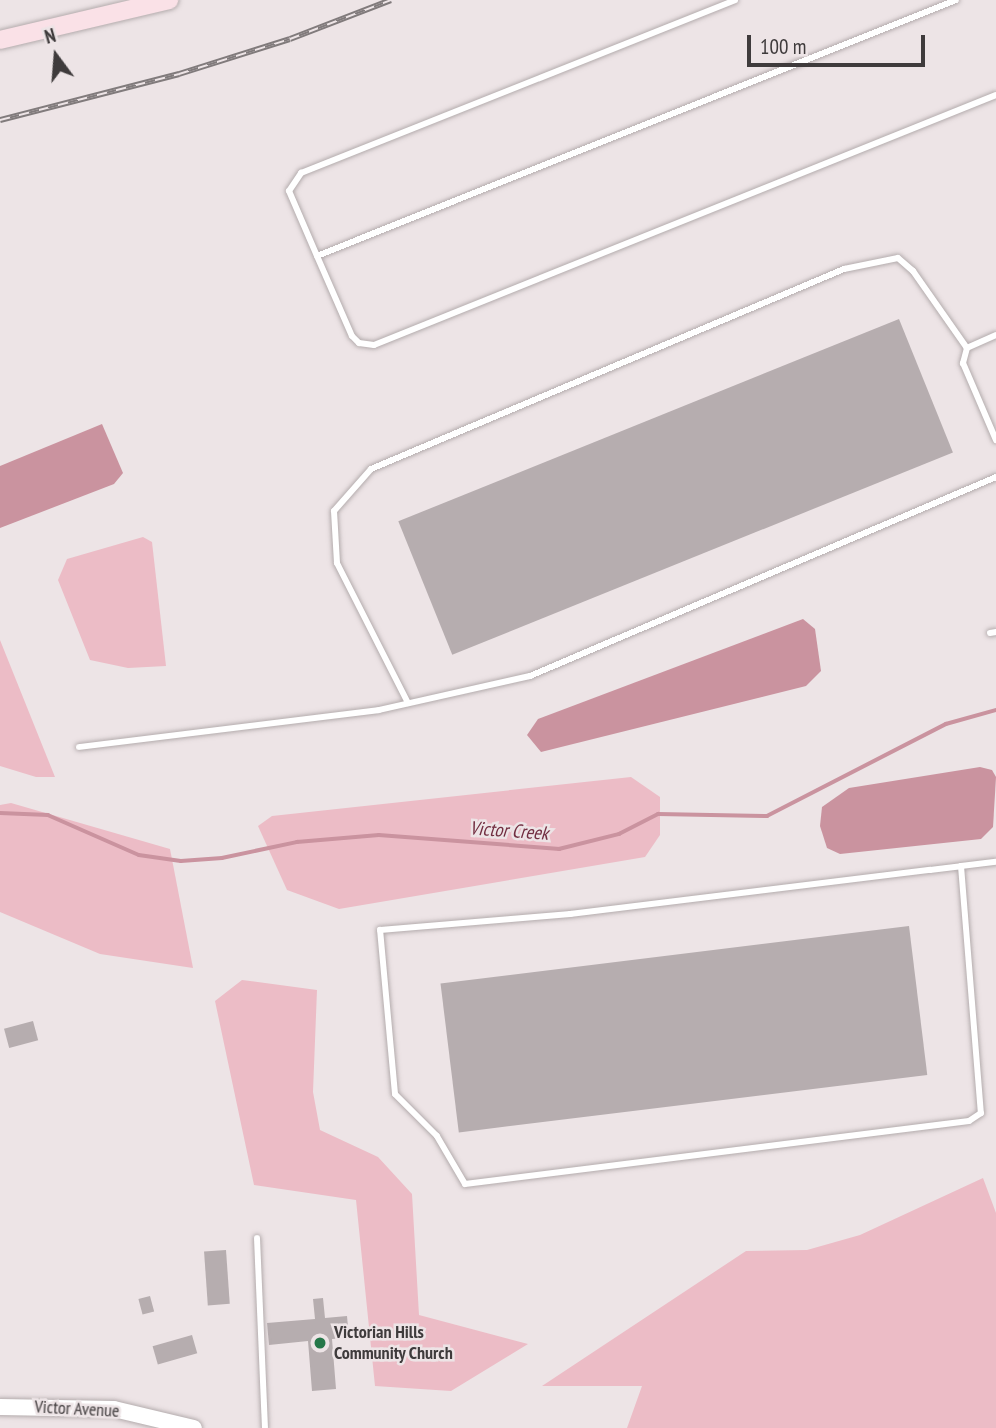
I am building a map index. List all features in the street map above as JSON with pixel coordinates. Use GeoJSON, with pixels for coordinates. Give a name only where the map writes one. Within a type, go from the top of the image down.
{"type":"FeatureCollection","features":[{"type":"Feature","properties":{"kind":"main road"},"geometry":{"type":"LineString","coordinates":[[0,40],[169,0]]}},
{"type":"Feature","properties":{"kind":"street","name":"Victor Avenue"},"geometry":{"type":"LineString","coordinates":[[0,1407],[114,1409],[194,1428]]}},
{"type":"Feature","properties":{"kind":"lane"},"geometry":{"type":"LineString","coordinates":[[734,0],[301,173],[289,191],[352,336],[359,343],[374,345],[996,96]]}},
{"type":"Feature","properties":{"kind":"lane"},"geometry":{"type":"LineString","coordinates":[[317,256],[956,0]]}},
{"type":"Feature","properties":{"kind":"lane"},"geometry":{"type":"LineString","coordinates":[[408,703],[337,563],[334,511],[371,469],[844,269],[898,258],[913,271],[967,348],[963,363],[996,440]]}},
{"type":"Feature","properties":{"kind":"lane"},"geometry":{"type":"LineString","coordinates":[[967,348],[996,335]]}},
{"type":"Feature","properties":{"kind":"lane"},"geometry":{"type":"LineString","coordinates":[[79,747],[408,703],[530,676],[996,477]]}},
{"type":"Feature","properties":{"kind":"lane"},"geometry":{"type":"LineString","coordinates":[[961,866],[981,1113],[969,1121],[465,1184],[437,1136],[395,1094],[380,930],[570,914],[961,866],[996,862]]}},
{"type":"Feature","properties":{"kind":"lane"},"geometry":{"type":"LineString","coordinates":[[257,1238],[265,1428]]}},
{"type":"Feature","properties":{"kind":"shaded area"},"geometry":{"type":"Polygon","coordinates":[[[102,424],[123,473],[114,484],[0,528],[0,466],[102,424]]]}},
{"type":"Feature","properties":{"kind":"shaded area"},"geometry":{"type":"Polygon","coordinates":[[[143,537],[152,542],[166,666],[128,668],[90,660],[58,580],[67,559],[143,537]]]}},
{"type":"Feature","properties":{"kind":"shaded area"},"geometry":{"type":"Polygon","coordinates":[[[803,619],[815,629],[821,671],[806,686],[541,752],[527,735],[538,719],[803,619]]]}},
{"type":"Feature","properties":{"kind":"shaded area"},"geometry":{"type":"Polygon","coordinates":[[[0,640],[55,777],[36,777],[0,766],[0,640]]]}},
{"type":"Feature","properties":{"kind":"shaded area"},"geometry":{"type":"Polygon","coordinates":[[[980,767],[992,770],[996,777],[993,827],[981,839],[840,854],[827,848],[820,826],[822,807],[849,788],[980,767]]]}},
{"type":"Feature","properties":{"kind":"shaded area"},"geometry":{"type":"Polygon","coordinates":[[[631,777],[660,797],[660,835],[645,857],[339,909],[287,890],[258,826],[272,816],[631,777]]]}},
{"type":"Feature","properties":{"kind":"shaded area"},"geometry":{"type":"Polygon","coordinates":[[[11,803],[170,849],[193,968],[100,954],[0,912],[0,805],[11,803]]]}},
{"type":"Feature","properties":{"kind":"shaded area"},"geometry":{"type":"Polygon","coordinates":[[[242,980],[317,990],[313,1092],[320,1130],[378,1157],[412,1194],[419,1315],[528,1344],[451,1391],[375,1386],[356,1200],[254,1185],[215,1001],[242,980]]]}},
{"type":"Feature","properties":{"kind":"shaded area"},"geometry":{"type":"Polygon","coordinates":[[[983,1178],[996,1213],[996,1428],[627,1428],[642,1386],[542,1386],[746,1251],[807,1250],[860,1235],[983,1178]]]}},
{"type":"Feature","properties":{"kind":"building"},"geometry":{"type":"Polygon","coordinates":[[[899,319],[953,453],[452,655],[398,521],[899,319]]]}},
{"type":"Feature","properties":{"kind":"building"},"geometry":{"type":"Polygon","coordinates":[[[909,926],[927,1075],[459,1132],[441,984],[909,926]]]}},
{"type":"Feature","properties":{"kind":"building"},"geometry":{"type":"Polygon","coordinates":[[[33,1021],[38,1040],[9,1048],[4,1029],[33,1021]]]}},
{"type":"Feature","properties":{"kind":"building"},"geometry":{"type":"Polygon","coordinates":[[[226,1250],[230,1304],[208,1305],[204,1252],[226,1250]]]}},
{"type":"Feature","properties":{"kind":"building"},"geometry":{"type":"Polygon","coordinates":[[[150,1296],[154,1311],[143,1315],[138,1299],[150,1296]]]}},
{"type":"Feature","properties":{"kind":"building","name":"Victorian Hills Community Church"},"geometry":{"type":"Polygon","coordinates":[[[323,1298],[325,1318],[347,1316],[349,1338],[332,1339],[336,1389],[312,1391],[308,1341],[269,1345],[267,1323],[315,1319],[313,1299],[323,1298]]]}},
{"type":"Feature","properties":{"kind":"building"},"geometry":{"type":"Polygon","coordinates":[[[192,1335],[197,1353],[158,1365],[153,1346],[192,1335]]]}},
{"type":"Feature","properties":{"kind":"waterway","name":"Victor Creek"},"geometry":{"type":"LineString","coordinates":[[0,813],[48,815],[139,855],[181,861],[222,858],[297,842],[379,835],[559,849],[619,834],[658,814],[767,816],[946,724],[996,710]]}},
{"type":"Feature","properties":{"kind":"railway"},"geometry":{"type":"LineString","coordinates":[[0,120],[179,74],[290,39],[391,0]]}},
{"type":"Feature","properties":{"kind":"place","name":"Victorian Hills Community Church"},"geometry":{"type":"Point","coordinates":[320,1343]}}]}
